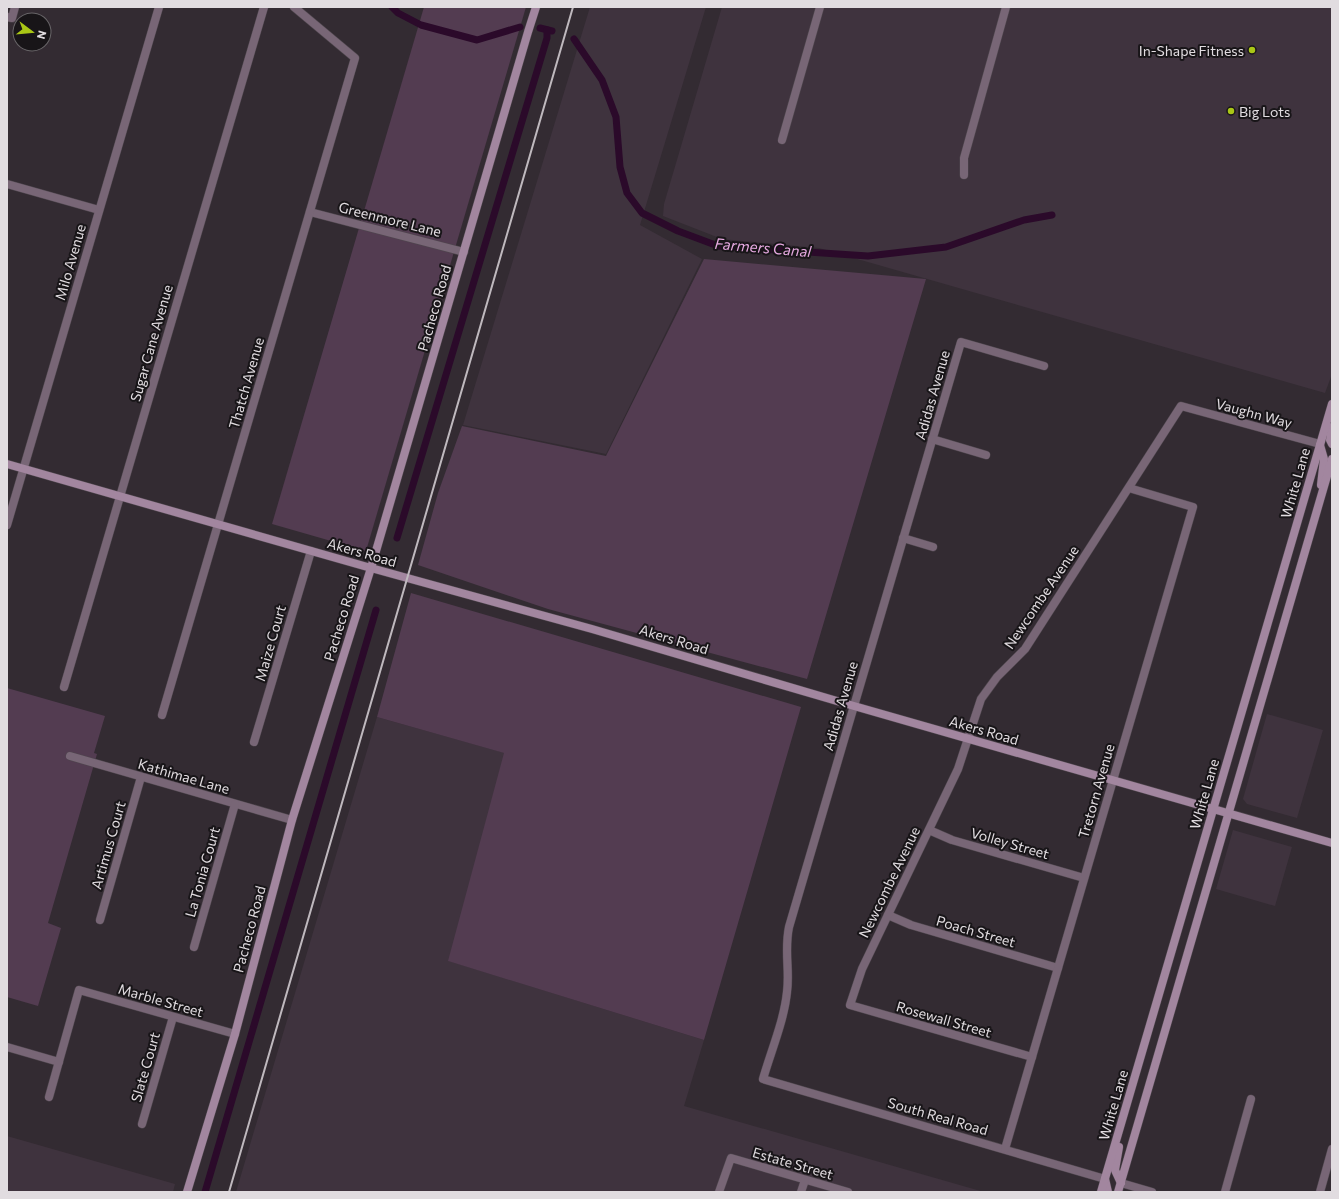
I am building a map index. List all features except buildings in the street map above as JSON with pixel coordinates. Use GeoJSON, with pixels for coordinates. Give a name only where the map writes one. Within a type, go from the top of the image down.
{"type":"FeatureCollection","features":[{"type":"Feature","properties":{"kind":"street"},"geometry":{"type":"LineString","coordinates":[[9,18],[15,7]]}},
{"type":"Feature","properties":{"kind":"street","name":"Milo Avenue"},"geometry":{"type":"LineString","coordinates":[[7,525],[159,7]]}},
{"type":"Feature","properties":{"kind":"street","name":"Sugar Cane Avenue"},"geometry":{"type":"LineString","coordinates":[[64,687],[264,7]]}},
{"type":"Feature","properties":{"kind":"street","name":"Thatch Avenue"},"geometry":{"type":"LineString","coordinates":[[162,715],[355,58],[294,7]]}},
{"type":"Feature","properties":{"kind":"street","name":"Pacheco Road"},"geometry":{"type":"LineString","coordinates":[[187,1192],[234,1034],[292,820],[371,568],[536,7]]}},
{"type":"Feature","properties":{"kind":"street"},"geometry":{"type":"LineString","coordinates":[[782,140],[820,7]]}},
{"type":"Feature","properties":{"kind":"street"},"geometry":{"type":"LineString","coordinates":[[964,175],[964,158],[1006,7]]}},
{"type":"Feature","properties":{"kind":"street"},"geometry":{"type":"LineString","coordinates":[[7,184],[99,210]]}},
{"type":"Feature","properties":{"kind":"street","name":"Greenmore Lane"},"geometry":{"type":"LineString","coordinates":[[310,212],[464,252]]}},
{"type":"Feature","properties":{"kind":"street","name":"Adidas Avenue"},"geometry":{"type":"LineString","coordinates":[[763,1079],[785,1003],[788,978],[785,954],[789,927],[961,342],[1044,366]]}},
{"type":"Feature","properties":{"kind":"street","name":"White Lane"},"geometry":{"type":"LineString","coordinates":[[1101,1192],[1332,404]]}},
{"type":"Feature","properties":{"kind":"street","name":"Vaughn Way"},"geometry":{"type":"LineString","coordinates":[[1181,406],[1320,444]]}},
{"type":"Feature","properties":{"kind":"street","name":"Newcombe Avenue"},"geometry":{"type":"LineString","coordinates":[[850,1005],[862,969],[958,769],[975,712],[988,688],[1025,649],[1181,406]]}},
{"type":"Feature","properties":{"kind":"street"},"geometry":{"type":"LineString","coordinates":[[1332,427],[1330,435],[1332,444]]}},
{"type":"Feature","properties":{"kind":"street"},"geometry":{"type":"LineString","coordinates":[[932,439],[986,455]]}},
{"type":"Feature","properties":{"kind":"street"},"geometry":{"type":"LineString","coordinates":[[1318,511],[1324,459],[1320,444]]}},
{"type":"Feature","properties":{"kind":"street","name":"White Lane"},"geometry":{"type":"LineString","coordinates":[[1118,1192],[1332,459]]}},
{"type":"Feature","properties":{"kind":"street","name":"Akers Road"},"geometry":{"type":"LineString","coordinates":[[7,464],[371,568],[592,629],[967,739],[1332,843]]}},
{"type":"Feature","properties":{"kind":"street","name":"Tretorn Avenue"},"geometry":{"type":"LineString","coordinates":[[1005,1148],[1194,507],[1128,488]]}},
{"type":"Feature","properties":{"kind":"street"},"geometry":{"type":"LineString","coordinates":[[903,538],[933,547]]}},
{"type":"Feature","properties":{"kind":"street","name":"Maize Court"},"geometry":{"type":"LineString","coordinates":[[254,742],[311,551]]}},
{"type":"Feature","properties":{"kind":"street","name":"Kathimae Lane"},"geometry":{"type":"LineString","coordinates":[[70,756],[292,820]]}},
{"type":"Feature","properties":{"kind":"street","name":"Artimus Court"},"geometry":{"type":"LineString","coordinates":[[100,920],[142,777]]}},
{"type":"Feature","properties":{"kind":"street","name":"La Tonia Court"},"geometry":{"type":"LineString","coordinates":[[194,947],[236,804]]}},
{"type":"Feature","properties":{"kind":"street","name":"Volley Street"},"geometry":{"type":"LineString","coordinates":[[929,830],[952,840],[1084,878]]}},
{"type":"Feature","properties":{"kind":"street","name":"Poach Street"},"geometry":{"type":"LineString","coordinates":[[888,915],[911,925],[1058,968]]}},
{"type":"Feature","properties":{"kind":"street","name":"Marble Street"},"geometry":{"type":"LineString","coordinates":[[59,1062],[80,990],[234,1034]]}},
{"type":"Feature","properties":{"kind":"street","name":"Rosewall Street"},"geometry":{"type":"LineString","coordinates":[[850,1005],[1032,1057]]}},
{"type":"Feature","properties":{"kind":"street","name":"Slate Court"},"geometry":{"type":"LineString","coordinates":[[142,1124],[173,1017]]}},
{"type":"Feature","properties":{"kind":"street"},"geometry":{"type":"LineString","coordinates":[[7,1048],[59,1062],[49,1097]]}},
{"type":"Feature","properties":{"kind":"street","name":"South Real Road"},"geometry":{"type":"LineString","coordinates":[[763,1079],[1005,1148],[1105,1179]]}},
{"type":"Feature","properties":{"kind":"street"},"geometry":{"type":"LineString","coordinates":[[1225,1192],[1251,1099]]}},
{"type":"Feature","properties":{"kind":"street"},"geometry":{"type":"LineString","coordinates":[[1125,1112],[1115,1170],[1121,1183],[1152,1192]]}},
{"type":"Feature","properties":{"kind":"street"},"geometry":{"type":"LineString","coordinates":[[1320,1192],[1332,1149]]}},
{"type":"Feature","properties":{"kind":"street","name":"Estate Street"},"geometry":{"type":"LineString","coordinates":[[719,1192],[731,1158],[848,1192]]}},
{"type":"Feature","properties":{"kind":"street"},"geometry":{"type":"LineString","coordinates":[[1105,1179],[1108,1192]]}},
{"type":"Feature","properties":{"kind":"street"},"geometry":{"type":"LineString","coordinates":[[801,1192],[805,1180]]}},
{"type":"Feature","properties":{"kind":"shaded area"},"geometry":{"type":"Polygon","coordinates":[[[424,7],[526,7],[366,551],[272,524],[424,7]]]}},
{"type":"Feature","properties":{"kind":"shaded area"},"geometry":{"type":"Polygon","coordinates":[[[590,7],[706,7],[640,225],[702,259],[606,454],[463,425],[590,7]]]}},
{"type":"Feature","properties":{"kind":"shaded area"},"geometry":{"type":"Polygon","coordinates":[[[722,7],[1332,7],[1332,374],[1325,393],[819,248],[722,239],[663,216],[664,204],[722,7]]]}},
{"type":"Feature","properties":{"kind":"shaded area"},"geometry":{"type":"Polygon","coordinates":[[[704,259],[926,279],[807,679],[548,609],[418,565],[438,493],[462,426],[606,456],[704,259]]]}},
{"type":"Feature","properties":{"kind":"shaded area"},"geometry":{"type":"Polygon","coordinates":[[[411,593],[801,707],[704,1040],[448,961],[504,753],[377,717],[411,593]]]}},
{"type":"Feature","properties":{"kind":"shaded area"},"geometry":{"type":"Polygon","coordinates":[[[7,688],[105,716],[94,753],[97,754],[48,923],[61,928],[38,1006],[7,997],[7,688]]]}},
{"type":"Feature","properties":{"kind":"shaded area"},"geometry":{"type":"Polygon","coordinates":[[[1267,714],[1323,730],[1297,818],[1247,804],[1243,799],[1267,714]]]}},
{"type":"Feature","properties":{"kind":"shaded area"},"geometry":{"type":"Polygon","coordinates":[[[377,717],[505,753],[449,961],[704,1040],[684,1106],[984,1192],[236,1192],[377,717]]]}},
{"type":"Feature","properties":{"kind":"shaded area"},"geometry":{"type":"Polygon","coordinates":[[[1233,830],[1292,847],[1275,906],[1216,889],[1233,830]]]}},
{"type":"Feature","properties":{"kind":"shaded area"},"geometry":{"type":"Polygon","coordinates":[[[7,1136],[175,1184],[173,1192],[7,1192],[7,1136]]]}},
{"type":"Feature","properties":{"kind":"waterway","name":"Farmers Canal"},"geometry":{"type":"LineString","coordinates":[[392,7],[398,13],[421,25],[477,40],[520,27]]}},
{"type":"Feature","properties":{"kind":"waterway","name":"Farmers Canal"},"geometry":{"type":"LineString","coordinates":[[540,28],[552,31]]}},
{"type":"Feature","properties":{"kind":"waterway"},"geometry":{"type":"LineString","coordinates":[[397,538],[547,38],[547,30]]}},
{"type":"Feature","properties":{"kind":"waterway","name":"Farmers Canal"},"geometry":{"type":"LineString","coordinates":[[574,39],[602,80],[616,117],[620,167],[627,193],[642,213],[678,231],[718,246],[868,256],[946,247],[1024,220],[1052,215]]}},
{"type":"Feature","properties":{"kind":"waterway"},"geometry":{"type":"LineString","coordinates":[[205,1192],[376,610]]}},
{"type":"Feature","properties":{"kind":"railway"},"geometry":{"type":"LineString","coordinates":[[229,1192],[573,7]]}},
{"type":"Feature","properties":{"kind":"place","name":"In-Shape Fitness"},"geometry":{"type":"Point","coordinates":[1252,50]}},
{"type":"Feature","properties":{"kind":"place","name":"Big Lots"},"geometry":{"type":"Point","coordinates":[1231,111]}}]}
